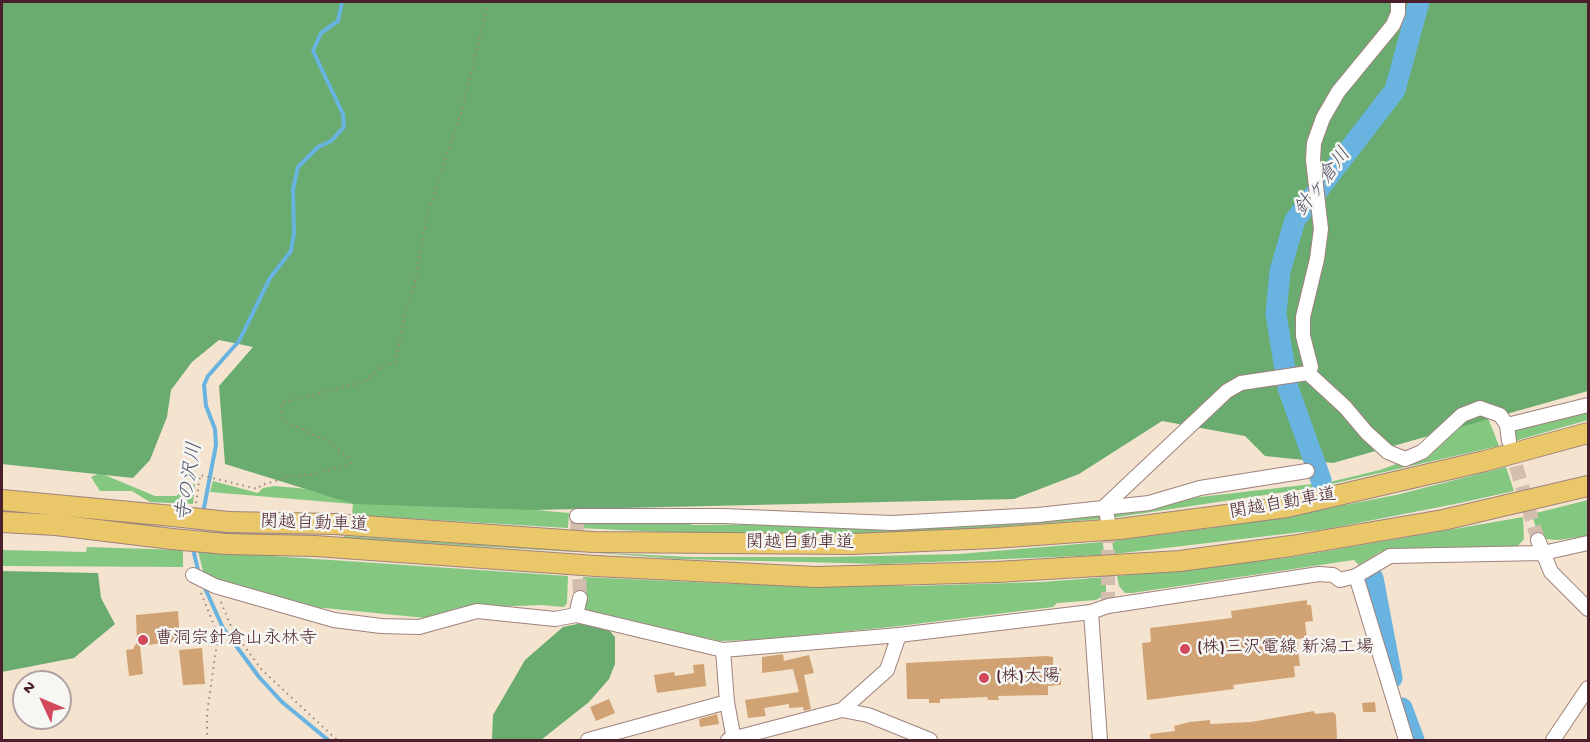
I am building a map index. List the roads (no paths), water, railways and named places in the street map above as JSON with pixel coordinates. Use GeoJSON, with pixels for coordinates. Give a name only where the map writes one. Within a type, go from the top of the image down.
{"type":"FeatureCollection","features":[{"type":"Feature","properties":{"kind":"highway","name":"関越自動車道"},"geometry":{"type":"LineString","coordinates":[[2,500],[228,522],[334,524],[592,542],[852,544],[994,538],[1120,529],[1287,507],[1485,461],[1588,433]]}},
{"type":"Feature","properties":{"kind":"highway","name":"関越自動車道"},"geometry":{"type":"LineString","coordinates":[[2,522],[57,525],[226,544],[315,546],[596,566],[816,577],[997,572],[1170,561],[1292,546],[1443,520],[1588,486]]}},
{"type":"Feature","properties":{"kind":"street"},"geometry":{"type":"LineString","coordinates":[[1308,373],[1311,367],[1303,336],[1303,317],[1317,259],[1321,229],[1313,160],[1314,142],[1323,118],[1338,92],[1393,26],[1398,13],[1398,2]]}},
{"type":"Feature","properties":{"kind":"street"},"geometry":{"type":"LineString","coordinates":[[1308,373],[1345,407],[1367,433],[1388,452],[1405,459],[1422,453],[1462,415],[1480,408],[1494,411],[1507,425],[1509,441]]}},
{"type":"Feature","properties":{"kind":"street"},"geometry":{"type":"LineString","coordinates":[[1105,506],[1227,391],[1241,383],[1308,373]]}},
{"type":"Feature","properties":{"kind":"street"},"geometry":{"type":"LineString","coordinates":[[1507,425],[1588,405]]}},
{"type":"Feature","properties":{"kind":"street"},"geometry":{"type":"LineString","coordinates":[[577,516],[723,516],[892,523],[1038,515],[1149,503],[1200,488],[1307,471]]}},
{"type":"Feature","properties":{"kind":"street"},"geometry":{"type":"LineString","coordinates":[[1105,506],[1108,520]]}},
{"type":"Feature","properties":{"kind":"street"},"geometry":{"type":"LineString","coordinates":[[194,576],[213,585],[334,620],[381,626],[418,627],[477,611],[555,619],[576,615],[723,650],[899,635],[1091,612],[1108,606],[1319,574],[1333,574],[1340,580],[1356,576],[1390,556],[1588,543]]}},
{"type":"Feature","properties":{"kind":"street"},"geometry":{"type":"LineString","coordinates":[[1540,547],[1551,572],[1588,609]]}},
{"type":"Feature","properties":{"kind":"street"},"geometry":{"type":"LineString","coordinates":[[1356,576],[1406,741]]}},
{"type":"Feature","properties":{"kind":"street"},"geometry":{"type":"LineString","coordinates":[[576,615],[580,598]]}},
{"type":"Feature","properties":{"kind":"street"},"geometry":{"type":"LineString","coordinates":[[1091,612],[1100,741]]}},
{"type":"Feature","properties":{"kind":"street"},"geometry":{"type":"LineString","coordinates":[[842,710],[887,670],[899,635]]}},
{"type":"Feature","properties":{"kind":"street"},"geometry":{"type":"LineString","coordinates":[[723,650],[732,740],[842,710],[868,715],[930,741]]}},
{"type":"Feature","properties":{"kind":"street"},"geometry":{"type":"LineString","coordinates":[[1553,741],[1588,688]]}},
{"type":"Feature","properties":{"kind":"street"},"geometry":{"type":"LineString","coordinates":[[588,741],[727,702]]}},
{"type":"Feature","properties":{"kind":"waterway","name":"寺の沢川"},"geometry":{"type":"LineString","coordinates":[[203,513],[216,445],[215,429],[206,406],[204,385],[208,376],[239,341],[270,278],[291,251],[294,233],[293,189],[298,167],[318,147],[331,141],[344,127],[343,114],[313,51],[321,33],[338,21],[342,2]]}},
{"type":"Feature","properties":{"kind":"waterway","name":"針ヶ倉川"},"geometry":{"type":"LineString","coordinates":[[1321,480],[1288,388],[1276,314],[1280,271],[1295,220],[1395,90],[1419,2]]}},
{"type":"Feature","properties":{"kind":"waterway","name":"寺の沢川"},"geometry":{"type":"LineString","coordinates":[[196,546],[194,553],[199,574]]}},
{"type":"Feature","properties":{"kind":"waterway","name":"針ヶ倉川"},"geometry":{"type":"LineString","coordinates":[[1373,578],[1392,678]]}},
{"type":"Feature","properties":{"kind":"waterway","name":"寺の沢川"},"geometry":{"type":"LineString","coordinates":[[204,586],[223,628],[259,677],[282,702],[328,740]]}},
{"type":"Feature","properties":{"kind":"waterway","name":"針ヶ倉川"},"geometry":{"type":"LineString","coordinates":[[1402,708],[1414,740]]}},
{"type":"Feature","properties":{"kind":"tunnel"},"geometry":{"type":"LineString","coordinates":[[1510,446],[1538,540]]}},
{"type":"Feature","properties":{"kind":"tunnel"},"geometry":{"type":"LineString","coordinates":[[577,516],[580,598]]}},
{"type":"Feature","properties":{"kind":"tunnel"},"geometry":{"type":"LineString","coordinates":[[1108,521],[1108,606]]}},
{"type":"Feature","properties":{"kind":"place","name":"曹洞宗針倉山永林寺"},"geometry":{"type":"Point","coordinates":[143,640]}},
{"type":"Feature","properties":{"kind":"place","name":"(株)三沢電線 新潟工場"},"geometry":{"type":"Point","coordinates":[1185,649]}},
{"type":"Feature","properties":{"kind":"place","name":"(株)太陽"},"geometry":{"type":"Point","coordinates":[984,678]}}]}
